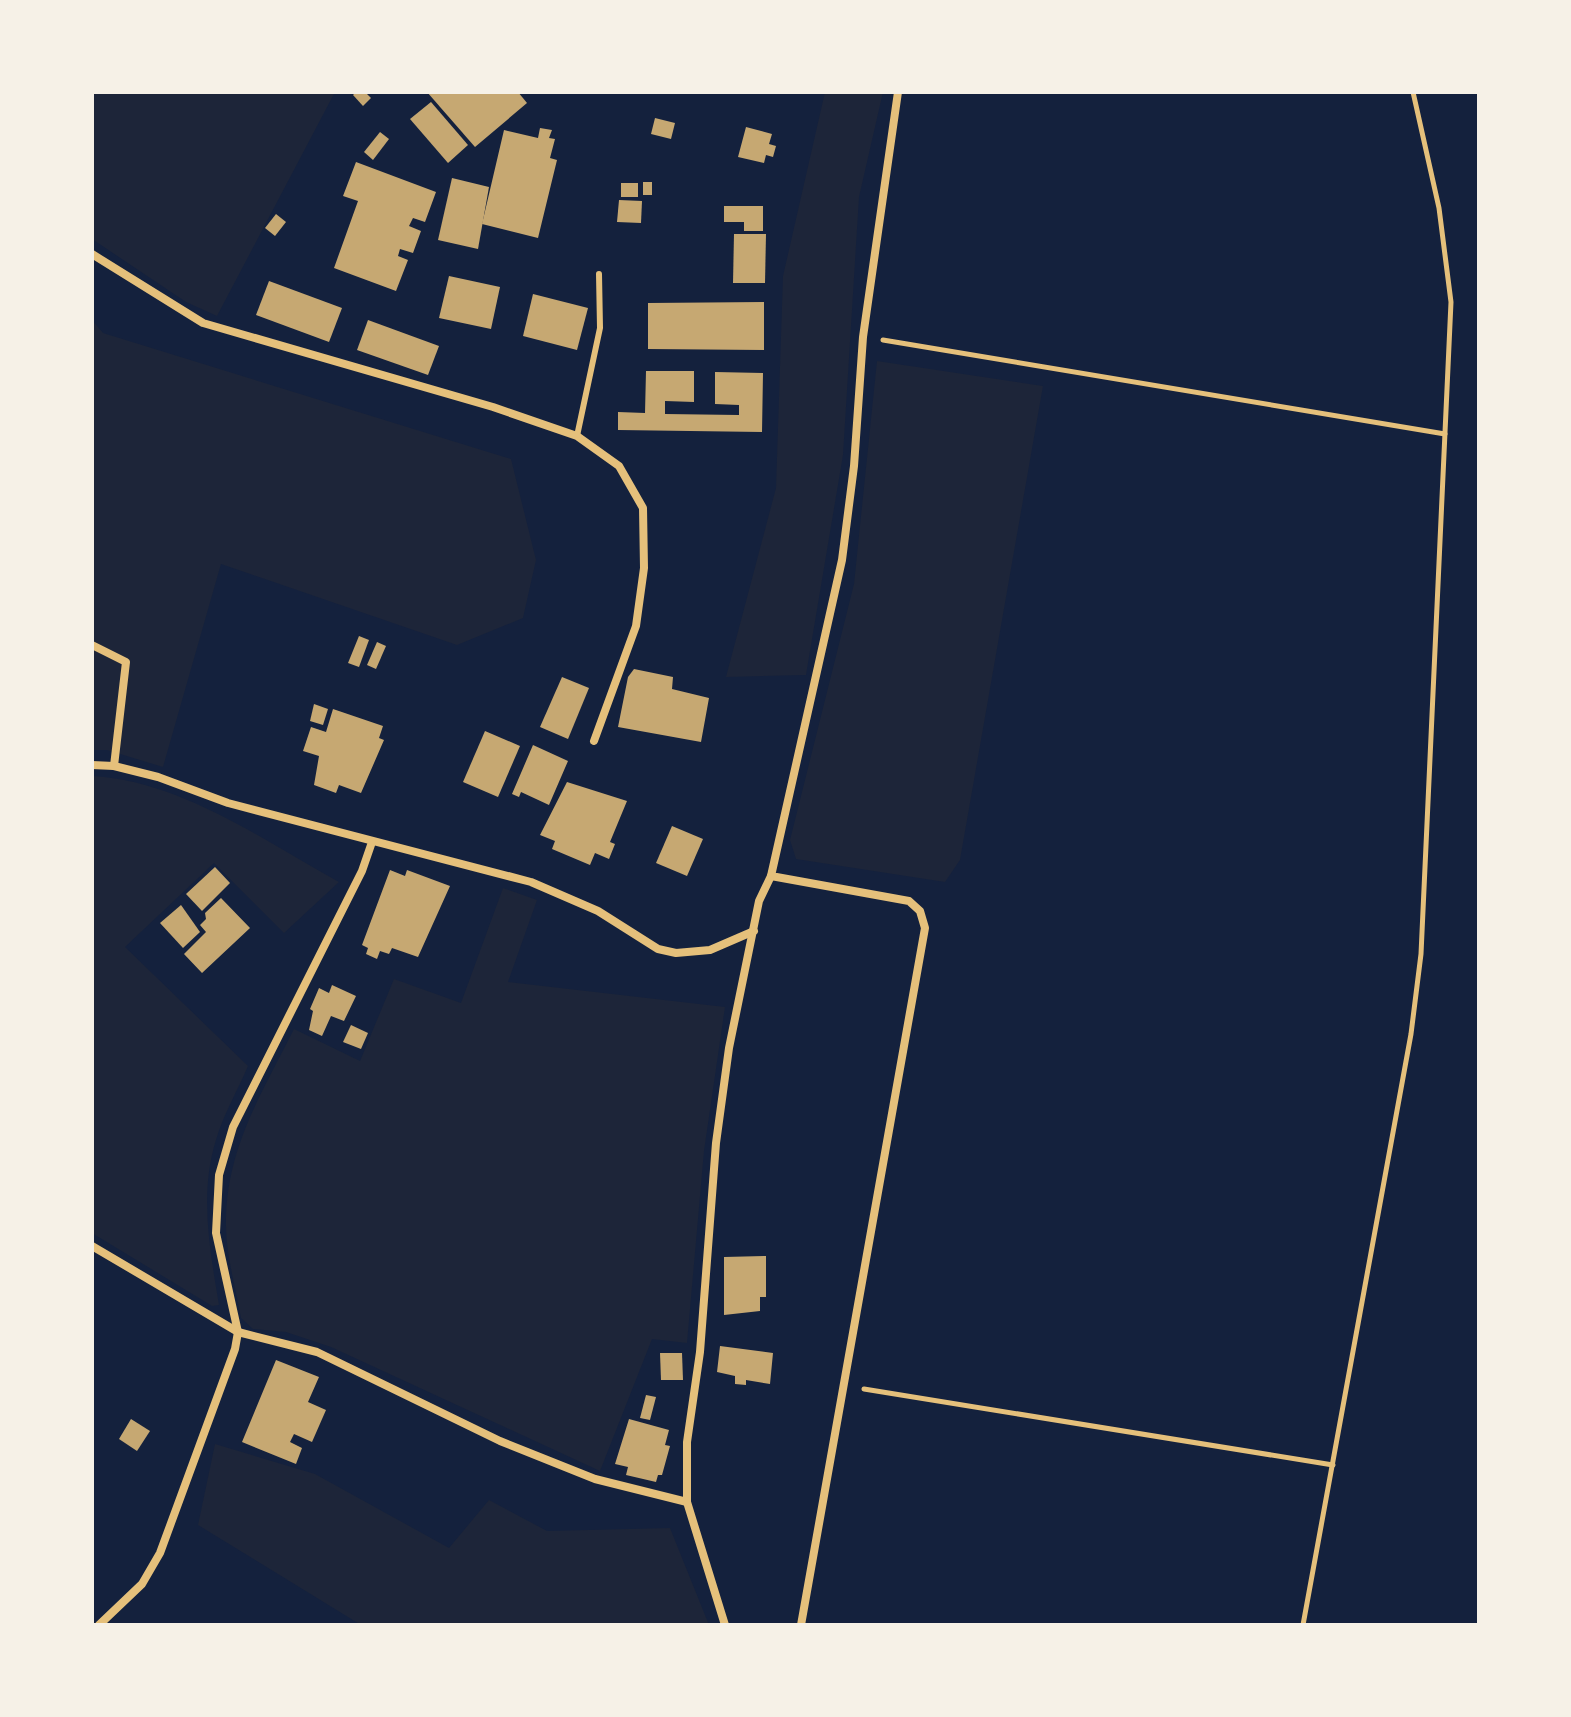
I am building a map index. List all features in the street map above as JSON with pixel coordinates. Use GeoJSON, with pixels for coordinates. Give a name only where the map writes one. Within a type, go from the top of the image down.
{"type":"FeatureCollection","features":[{"type":"Feature","properties":{"kind":"street"},"geometry":{"type":"LineString","coordinates":[[725,1625],[687,1502],[687,1442],[700,1352],[716,1143],[729,1048],[759,901],[771,876],[842,560],[854,466],[863,337],[898,92]]}},
{"type":"Feature","properties":{"kind":"street"},"geometry":{"type":"LineString","coordinates":[[92,254],[203,323],[493,407],[577,436],[619,466],[643,508],[644,568],[636,626],[594,741]]}},
{"type":"Feature","properties":{"kind":"street"},"geometry":{"type":"LineString","coordinates":[[92,645],[126,662],[114,766]]}},
{"type":"Feature","properties":{"kind":"street"},"geometry":{"type":"LineString","coordinates":[[92,765],[114,766],[158,777],[228,803],[531,882],[598,911],[658,949],[676,953],[710,950],[754,931]]}},
{"type":"Feature","properties":{"kind":"street"},"geometry":{"type":"LineString","coordinates":[[99,1625],[142,1584],[160,1553],[231,1362],[238,1332],[216,1233],[219,1175],[233,1127],[362,871],[372,842]]}},
{"type":"Feature","properties":{"kind":"street"},"geometry":{"type":"LineString","coordinates":[[771,876],[909,901],[920,911],[925,928],[801,1625]]}},
{"type":"Feature","properties":{"kind":"street"},"geometry":{"type":"LineString","coordinates":[[92,1246],[238,1332],[317,1352],[500,1441],[595,1479],[687,1502]]}},
{"type":"Feature","properties":{"kind":"lane"},"geometry":{"type":"LineString","coordinates":[[577,436],[600,328],[599,274]]}},
{"type":"Feature","properties":{"kind":"path"},"geometry":{"type":"LineString","coordinates":[[1303,1625],[1411,1034],[1421,954],[1451,302],[1439,208],[1413,92]]}},
{"type":"Feature","properties":{"kind":"path"},"geometry":{"type":"LineString","coordinates":[[863,337],[1445,434]]}},
{"type":"Feature","properties":{"kind":"path"},"geometry":{"type":"LineString","coordinates":[[843,1385],[1333,1465]]}},
{"type":"Feature","properties":{"kind":"shaded area"},"geometry":{"type":"Polygon","coordinates":[[[92,92],[335,92],[217,316],[186,302],[92,239],[92,92]]]}},
{"type":"Feature","properties":{"kind":"shaded area"},"geometry":{"type":"Polygon","coordinates":[[[825,92],[883,92],[859,197],[843,455],[806,675],[726,677],[776,488],[783,276],[825,92]]]}},
{"type":"Feature","properties":{"kind":"shaded area"},"geometry":{"type":"Polygon","coordinates":[[[92,320],[103,333],[511,459],[536,560],[523,618],[457,645],[221,564],[163,767],[107,750],[92,750],[92,320]]]}},
{"type":"Feature","properties":{"kind":"shaded area"},"geometry":{"type":"Polygon","coordinates":[[[877,361],[1043,386],[960,860],[945,882],[796,859],[790,840],[854,584],[877,361]]]}},
{"type":"Feature","properties":{"kind":"shaded area"},"geometry":{"type":"Polygon","coordinates":[[[92,776],[125,780],[189,801],[251,831],[339,882],[284,933],[214,863],[125,947],[248,1066],[219,1131],[208,1181],[208,1222],[219,1305],[212,1306],[92,1233],[92,776]]]}},
{"type":"Feature","properties":{"kind":"shaded area"},"geometry":{"type":"Polygon","coordinates":[[[503,888],[537,900],[508,982],[725,1007],[704,1151],[687,1343],[652,1339],[600,1471],[331,1347],[286,1332],[253,1329],[241,1318],[229,1260],[227,1198],[238,1148],[294,1029],[360,1061],[394,979],[461,1003],[503,888]]]}},
{"type":"Feature","properties":{"kind":"shaded area"},"geometry":{"type":"Polygon","coordinates":[[[215,1444],[315,1474],[449,1548],[489,1500],[547,1531],[670,1528],[709,1625],[361,1625],[198,1525],[215,1444]]]}},
{"type":"Feature","properties":{"kind":"building"},"geometry":{"type":"Polygon","coordinates":[[[365,92],[371,98],[363,106],[353,95],[365,92]]]}},
{"type":"Feature","properties":{"kind":"building"},"geometry":{"type":"Polygon","coordinates":[[[427,92],[518,92],[527,103],[475,147],[427,92]]]}},
{"type":"Feature","properties":{"kind":"building"},"geometry":{"type":"Polygon","coordinates":[[[431,102],[468,145],[448,163],[410,119],[431,102]]]}},
{"type":"Feature","properties":{"kind":"building"},"geometry":{"type":"Polygon","coordinates":[[[655,118],[675,123],[671,139],[651,134],[655,118]]]}},
{"type":"Feature","properties":{"kind":"building"},"geometry":{"type":"Polygon","coordinates":[[[746,127],[772,134],[769,144],[776,146],[773,157],[766,155],[764,163],[738,157],[746,127]]]}},
{"type":"Feature","properties":{"kind":"building"},"geometry":{"type":"Polygon","coordinates":[[[540,128],[552,130],[549,138],[555,139],[550,158],[557,160],[538,238],[482,224],[504,130],[538,138],[540,128]]]}},
{"type":"Feature","properties":{"kind":"building"},"geometry":{"type":"Polygon","coordinates":[[[380,132],[389,139],[373,160],[364,152],[380,132]]]}},
{"type":"Feature","properties":{"kind":"building"},"geometry":{"type":"Polygon","coordinates":[[[356,162],[436,192],[425,222],[413,218],[409,226],[421,231],[413,253],[400,249],[398,256],[408,260],[396,291],[334,268],[358,201],[343,196],[356,162]]]}},
{"type":"Feature","properties":{"kind":"building"},"geometry":{"type":"Polygon","coordinates":[[[452,178],[489,187],[478,249],[438,240],[452,178]]]}},
{"type":"Feature","properties":{"kind":"building"},"geometry":{"type":"Polygon","coordinates":[[[643,182],[652,182],[652,195],[643,195],[643,182]]]}},
{"type":"Feature","properties":{"kind":"building"},"geometry":{"type":"Polygon","coordinates":[[[621,183],[638,183],[638,197],[621,197],[621,183]]]}},
{"type":"Feature","properties":{"kind":"building"},"geometry":{"type":"Polygon","coordinates":[[[619,200],[642,201],[641,223],[617,222],[619,200]]]}},
{"type":"Feature","properties":{"kind":"building"},"geometry":{"type":"Polygon","coordinates":[[[724,206],[763,206],[763,231],[744,231],[744,222],[724,222],[724,206]]]}},
{"type":"Feature","properties":{"kind":"building"},"geometry":{"type":"Polygon","coordinates":[[[276,214],[286,222],[275,236],[265,228],[276,214]]]}},
{"type":"Feature","properties":{"kind":"building"},"geometry":{"type":"Polygon","coordinates":[[[734,234],[766,234],[765,283],[733,283],[734,234]]]}},
{"type":"Feature","properties":{"kind":"building"},"geometry":{"type":"Polygon","coordinates":[[[449,276],[500,287],[491,329],[439,318],[449,276]]]}},
{"type":"Feature","properties":{"kind":"building"},"geometry":{"type":"Polygon","coordinates":[[[269,281],[342,308],[329,342],[256,315],[269,281]]]}},
{"type":"Feature","properties":{"kind":"building"},"geometry":{"type":"Polygon","coordinates":[[[533,294],[588,308],[577,350],[523,336],[533,294]]]}},
{"type":"Feature","properties":{"kind":"building"},"geometry":{"type":"Polygon","coordinates":[[[764,302],[764,350],[648,349],[648,303],[764,302]]]}},
{"type":"Feature","properties":{"kind":"building"},"geometry":{"type":"Polygon","coordinates":[[[368,320],[439,346],[428,375],[357,350],[368,320]]]}},
{"type":"Feature","properties":{"kind":"building"},"geometry":{"type":"Polygon","coordinates":[[[646,371],[694,371],[694,402],[665,401],[665,414],[739,415],[739,405],[715,404],[715,372],[763,373],[762,432],[618,430],[618,412],[645,413],[646,371]]]}},
{"type":"Feature","properties":{"kind":"building"},"geometry":{"type":"Polygon","coordinates":[[[359,636],[369,640],[359,667],[348,663],[359,636]]]}},
{"type":"Feature","properties":{"kind":"building"},"geometry":{"type":"Polygon","coordinates":[[[377,642],[386,646],[376,669],[367,665],[377,642]]]}},
{"type":"Feature","properties":{"kind":"building"},"geometry":{"type":"Polygon","coordinates":[[[634,669],[673,677],[672,689],[709,698],[701,742],[618,727],[628,677],[634,669]]]}},
{"type":"Feature","properties":{"kind":"building"},"geometry":{"type":"Polygon","coordinates":[[[562,677],[589,688],[568,739],[540,727],[562,677]]]}},
{"type":"Feature","properties":{"kind":"building"},"geometry":{"type":"Polygon","coordinates":[[[314,704],[328,709],[323,725],[310,721],[314,704]]]}},
{"type":"Feature","properties":{"kind":"building"},"geometry":{"type":"Polygon","coordinates":[[[333,709],[383,726],[379,738],[384,740],[361,793],[339,785],[336,793],[314,785],[319,756],[303,751],[311,727],[326,732],[333,709]]]}},
{"type":"Feature","properties":{"kind":"building"},"geometry":{"type":"Polygon","coordinates":[[[485,731],[520,746],[498,797],[463,782],[485,731]]]}},
{"type":"Feature","properties":{"kind":"building"},"geometry":{"type":"Polygon","coordinates":[[[533,745],[568,761],[549,805],[521,792],[519,797],[512,794],[533,745]]]}},
{"type":"Feature","properties":{"kind":"building"},"geometry":{"type":"Polygon","coordinates":[[[567,782],[627,801],[610,842],[615,844],[609,859],[595,853],[590,865],[552,849],[555,841],[540,835],[567,782]]]}},
{"type":"Feature","properties":{"kind":"building"},"geometry":{"type":"Polygon","coordinates":[[[672,826],[703,839],[687,876],[656,863],[672,826]]]}},
{"type":"Feature","properties":{"kind":"building"},"geometry":{"type":"Polygon","coordinates":[[[215,867],[230,883],[202,911],[186,894],[215,867]]]}},
{"type":"Feature","properties":{"kind":"building"},"geometry":{"type":"Polygon","coordinates":[[[390,870],[405,876],[407,870],[450,886],[418,957],[392,948],[389,954],[380,951],[377,959],[366,954],[368,948],[362,945],[390,870]]]}},
{"type":"Feature","properties":{"kind":"building"},"geometry":{"type":"Polygon","coordinates":[[[221,898],[250,928],[202,973],[184,954],[206,932],[200,925],[206,919],[205,913],[221,898]]]}},
{"type":"Feature","properties":{"kind":"building"},"geometry":{"type":"Polygon","coordinates":[[[181,905],[200,932],[183,948],[160,923],[181,905]]]}},
{"type":"Feature","properties":{"kind":"building"},"geometry":{"type":"Polygon","coordinates":[[[332,985],[356,996],[344,1021],[331,1016],[322,1036],[309,1030],[313,1011],[310,1009],[319,988],[329,993],[332,985]]]}},
{"type":"Feature","properties":{"kind":"building"},"geometry":{"type":"Polygon","coordinates":[[[351,1025],[368,1033],[361,1049],[343,1042],[351,1025]]]}},
{"type":"Feature","properties":{"kind":"building"},"geometry":{"type":"Polygon","coordinates":[[[766,1256],[766,1297],[760,1297],[760,1311],[724,1315],[724,1257],[766,1256]]]}},
{"type":"Feature","properties":{"kind":"building"},"geometry":{"type":"Polygon","coordinates":[[[720,1346],[773,1353],[770,1384],[746,1380],[746,1385],[735,1384],[735,1376],[717,1372],[720,1346]]]}},
{"type":"Feature","properties":{"kind":"building"},"geometry":{"type":"Polygon","coordinates":[[[660,1353],[682,1353],[683,1380],[661,1380],[660,1353]]]}},
{"type":"Feature","properties":{"kind":"building"},"geometry":{"type":"Polygon","coordinates":[[[276,1360],[319,1377],[308,1402],[326,1410],[312,1442],[294,1434],[290,1442],[302,1448],[296,1464],[242,1442],[276,1360]]]}},
{"type":"Feature","properties":{"kind":"building"},"geometry":{"type":"Polygon","coordinates":[[[646,1395],[656,1397],[650,1420],[640,1418],[646,1395]]]}},
{"type":"Feature","properties":{"kind":"building"},"geometry":{"type":"Polygon","coordinates":[[[131,1419],[150,1431],[137,1451],[119,1439],[131,1419]]]}},
{"type":"Feature","properties":{"kind":"building"},"geometry":{"type":"Polygon","coordinates":[[[629,1419],[669,1430],[665,1445],[670,1446],[662,1475],[658,1475],[656,1482],[626,1475],[628,1467],[615,1464],[629,1419]]]}}]}
